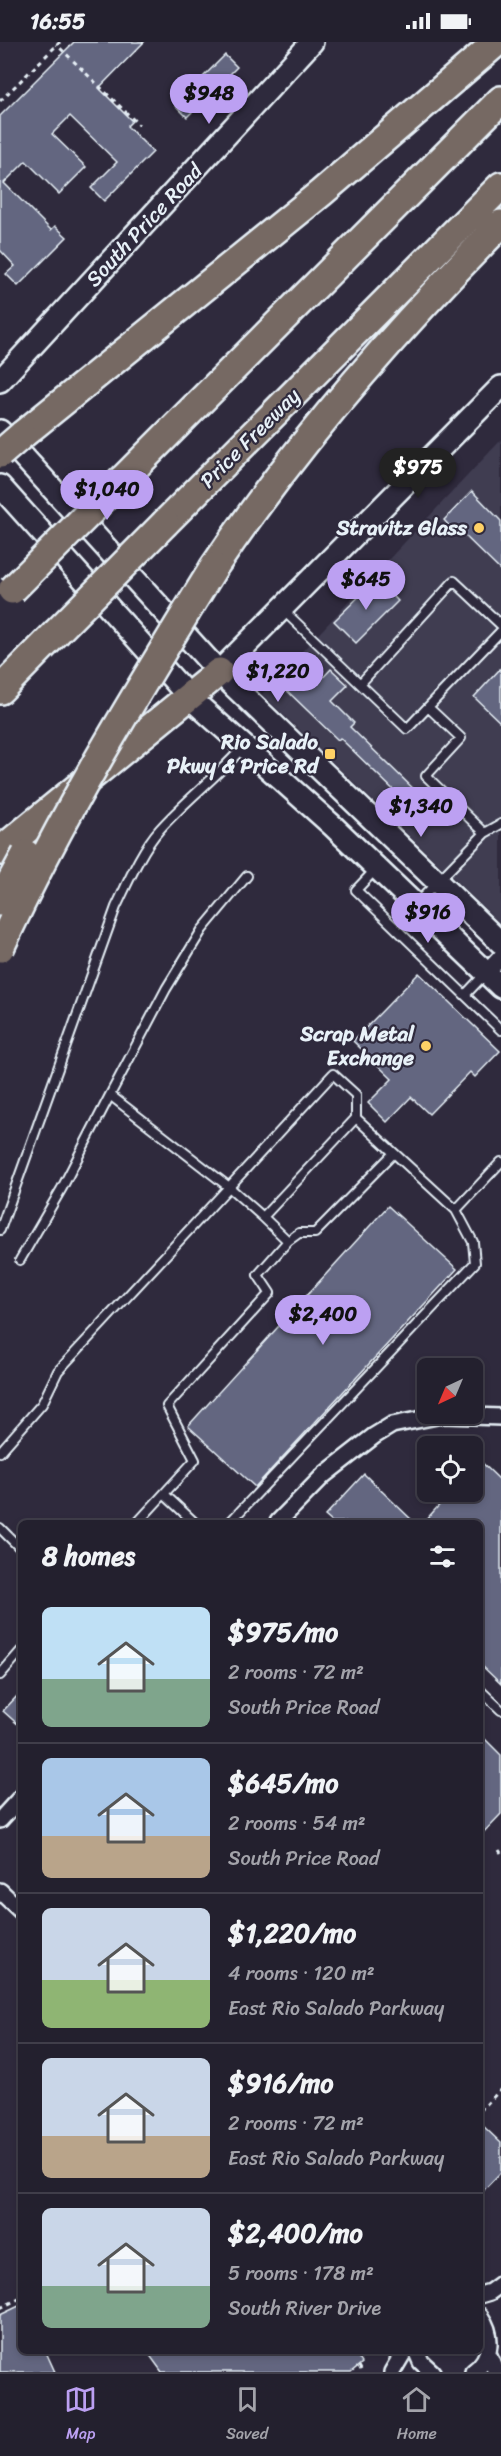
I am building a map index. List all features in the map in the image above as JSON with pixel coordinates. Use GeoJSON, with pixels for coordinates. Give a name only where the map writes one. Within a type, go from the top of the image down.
{"type":"FeatureCollection","features":[{"type":"Feature","properties":{"kind":"highway"},"geometry":{"type":"LineString","coordinates":[[6,442],[78,390],[321,193],[497,42]]}},
{"type":"Feature","properties":{"kind":"highway"},"geometry":{"type":"LineString","coordinates":[[6,596],[501,100]]}},
{"type":"Feature","properties":{"kind":"highway","name":"Price Freeway"},"geometry":{"type":"LineString","coordinates":[[0,690],[501,186]]}},
{"type":"Feature","properties":{"kind":"highway"},"geometry":{"type":"LineString","coordinates":[[0,948],[36,873],[91,769],[229,544],[289,464],[370,365],[423,305],[501,224]]}},
{"type":"Feature","properties":{"kind":"highway"},"geometry":{"type":"LineString","coordinates":[[0,902],[49,812],[127,683],[214,567]]}},
{"type":"Feature","properties":{"kind":"highway"},"geometry":{"type":"LineString","coordinates":[[0,851],[219,672]]}},
{"type":"Feature","properties":{"kind":"main road","name":"South Price Road"},"geometry":{"type":"LineString","coordinates":[[0,381],[312,42]]}},
{"type":"Feature","properties":{"kind":"main road"},"geometry":{"type":"LineString","coordinates":[[219,672],[501,387]]}},
{"type":"Feature","properties":{"kind":"main road"},"geometry":{"type":"LineString","coordinates":[[6,442],[219,672],[501,943]]}},
{"type":"Feature","properties":{"kind":"main road"},"geometry":{"type":"LineString","coordinates":[[0,486],[189,697],[377,868],[493,980]]}},
{"type":"Feature","properties":{"kind":"street"},"geometry":{"type":"LineString","coordinates":[[493,980],[501,957]]}},
{"type":"Feature","properties":{"kind":"street"},"geometry":{"type":"LineString","coordinates":[[280,1520],[324,1475],[374,1436],[392,1425],[442,1414],[501,1418]]}},
{"type":"Feature","properties":{"kind":"street"},"geometry":{"type":"LineString","coordinates":[[0,1820],[18,1800]]}},
{"type":"Feature","properties":{"kind":"street"},"geometry":{"type":"LineString","coordinates":[[0,1891],[18,1908]]}},
{"type":"Feature","properties":{"kind":"street"},"geometry":{"type":"LineString","coordinates":[[483,2294],[501,2284]]}},
{"type":"Feature","properties":{"kind":"street"},"geometry":{"type":"LineString","coordinates":[[483,2323],[489,2336],[488,2350],[496,2372]]}},
{"type":"Feature","properties":{"kind":"street"},"geometry":{"type":"LineString","coordinates":[[473,2372],[483,2362],[501,2329]]}},
{"type":"Feature","properties":{"kind":"street"},"geometry":{"type":"LineString","coordinates":[[392,2372],[403,2354]]}},
{"type":"Feature","properties":{"kind":"street"},"geometry":{"type":"LineString","coordinates":[[418,2354],[421,2362],[432,2372]]}},
{"type":"Feature","properties":{"kind":"lane"},"geometry":{"type":"LineString","coordinates":[[360,684],[454,581],[501,625]]}},
{"type":"Feature","properties":{"kind":"lane"},"geometry":{"type":"LineString","coordinates":[[282,609],[407,729],[501,631]]}},
{"type":"Feature","properties":{"kind":"lane"},"geometry":{"type":"LineString","coordinates":[[428,707],[461,738],[426,776],[485,833]]}},
{"type":"Feature","properties":{"kind":"lane"},"geometry":{"type":"LineString","coordinates":[[0,1230],[116,907],[130,877],[159,830],[222,771],[244,746]]}},
{"type":"Feature","properties":{"kind":"lane"},"geometry":{"type":"LineString","coordinates":[[416,905],[485,833],[501,824]]}},
{"type":"Feature","properties":{"kind":"lane"},"geometry":{"type":"LineString","coordinates":[[377,868],[356,890],[501,1030]]}},
{"type":"Feature","properties":{"kind":"lane"},"geometry":{"type":"LineString","coordinates":[[20,1260],[62,1188],[166,989],[202,930],[247,876]]}},
{"type":"Feature","properties":{"kind":"lane"},"geometry":{"type":"LineString","coordinates":[[465,995],[493,980]]}},
{"type":"Feature","properties":{"kind":"lane"},"geometry":{"type":"LineString","coordinates":[[0,1452],[42,1404],[58,1371],[333,1074],[356,1095],[356,1118],[263,1217]]}},
{"type":"Feature","properties":{"kind":"lane"},"geometry":{"type":"LineString","coordinates":[[110,1095],[229,1187],[288,1241]]}},
{"type":"Feature","properties":{"kind":"lane"},"geometry":{"type":"LineString","coordinates":[[232,1520],[475,1263],[473,1242],[456,1210],[356,1118]]}},
{"type":"Feature","properties":{"kind":"lane"},"geometry":{"type":"LineString","coordinates":[[140,1520],[195,1460],[167,1406],[270,1293],[258,1275],[288,1241],[299,1233],[315,1233],[394,1153]]}},
{"type":"Feature","properties":{"kind":"lane"},"geometry":{"type":"LineString","coordinates":[[456,1210],[501,1162]]}},
{"type":"Feature","properties":{"kind":"lane"},"geometry":{"type":"LineString","coordinates":[[164,1494],[192,1520]]}},
{"type":"Feature","properties":{"kind":"lane"},"geometry":{"type":"LineString","coordinates":[[0,1528],[18,1546]]}},
{"type":"Feature","properties":{"kind":"lane"},"geometry":{"type":"LineString","coordinates":[[0,1675],[18,1654]]}},
{"type":"Feature","properties":{"kind":"lane"},"geometry":{"type":"LineString","coordinates":[[483,1693],[501,1710]]}},
{"type":"Feature","properties":{"kind":"path"},"geometry":{"type":"LineString","coordinates":[[0,101],[58,43],[139,125]]}},
{"type":"Feature","properties":{"kind":"path"},"geometry":{"type":"LineString","coordinates":[[483,2108],[501,2089]]}},
{"type":"Feature","properties":{"kind":"path"},"geometry":{"type":"LineString","coordinates":[[0,2308],[18,2299]]}},
{"type":"Feature","properties":{"kind":"path"},"geometry":{"type":"LineString","coordinates":[[359,2366],[362,2372]]}},
{"type":"Feature","properties":{"kind":"shaded area"},"geometry":{"type":"Polygon","coordinates":[[[501,440],[501,924],[262,694],[501,440]]]}},
{"type":"Feature","properties":{"kind":"building"},"geometry":{"type":"Polygon","coordinates":[[[74,42],[144,42],[99,88],[132,121],[127,126],[153,152],[104,201],[91,188],[117,162],[70,116],[52,134],[86,167],[59,194],[26,161],[4,183],[51,230],[55,226],[67,237],[18,286],[6,274],[15,266],[0,250],[0,116],[74,42]]]}},
{"type":"Feature","properties":{"kind":"building"},"geometry":{"type":"Polygon","coordinates":[[[225,55],[237,67],[187,117],[175,105],[225,55]]]}},
{"type":"Feature","properties":{"kind":"building","name":"Stravitz Glass"},"geometry":{"type":"Polygon","coordinates":[[[472,491],[501,521],[501,571],[456,527],[453,530],[444,520],[472,491]]]}},
{"type":"Feature","properties":{"kind":"building"},"geometry":{"type":"Polygon","coordinates":[[[377,579],[398,601],[356,643],[334,621],[377,579]]]}},
{"type":"Feature","properties":{"kind":"building"},"geometry":{"type":"Polygon","coordinates":[[[294,664],[316,685],[331,669],[348,685],[332,701],[354,723],[350,727],[422,797],[412,808],[277,681],[294,664]]]}},
{"type":"Feature","properties":{"kind":"building"},"geometry":{"type":"Polygon","coordinates":[[[501,668],[501,723],[474,697],[501,668]]]}},
{"type":"Feature","properties":{"kind":"building","name":"Scrap Metal Exchange"},"geometry":{"type":"Polygon","coordinates":[[[419,973],[500,1051],[475,1077],[470,1072],[429,1114],[411,1097],[387,1122],[368,1103],[392,1079],[353,1041],[419,973]]]}},
{"type":"Feature","properties":{"kind":"building"},"geometry":{"type":"Polygon","coordinates":[[[388,1206],[457,1269],[255,1487],[188,1426],[388,1206]]]}},
{"type":"Feature","properties":{"kind":"building"},"geometry":{"type":"Polygon","coordinates":[[[483,1464],[501,1481],[501,1684],[483,1667],[483,1520],[426,1520],[442,1502],[483,1502],[483,1464]]]}},
{"type":"Feature","properties":{"kind":"building"},"geometry":{"type":"Polygon","coordinates":[[[364,1474],[412,1520],[330,1520],[325,1516],[364,1474]]]}},
{"type":"Feature","properties":{"kind":"building"},"geometry":{"type":"Polygon","coordinates":[[[18,1695],[18,1724],[3,1711],[18,1695]]]}},
{"type":"Feature","properties":{"kind":"building"},"geometry":{"type":"Polygon","coordinates":[[[483,1737],[501,1755],[501,1814],[483,1833],[483,1737]]]}},
{"type":"Feature","properties":{"kind":"building"},"geometry":{"type":"Polygon","coordinates":[[[483,2126],[501,2143],[501,2172],[483,2191],[483,2126]]]}},
{"type":"Feature","properties":{"kind":"building"},"geometry":{"type":"Polygon","coordinates":[[[18,2306],[18,2354],[47,2354],[55,2372],[0,2372],[0,2315],[18,2306]]]}},
{"type":"Feature","properties":{"kind":"building"},"geometry":{"type":"Polygon","coordinates":[[[149,2354],[356,2354],[362,2363],[351,2372],[162,2372],[149,2354]]]}},
{"type":"Feature","properties":{"kind":"place","name":"Stravitz Glass"},"geometry":{"type":"Point","coordinates":[479,528]}},
{"type":"Feature","properties":{"kind":"place","name":"Rio Salado Pkwy & Price Rd"},"geometry":{"type":"Point","coordinates":[330,754]}},
{"type":"Feature","properties":{"kind":"place","name":"Scrap Metal Exchange"},"geometry":{"type":"Point","coordinates":[426,1046]}}]}
